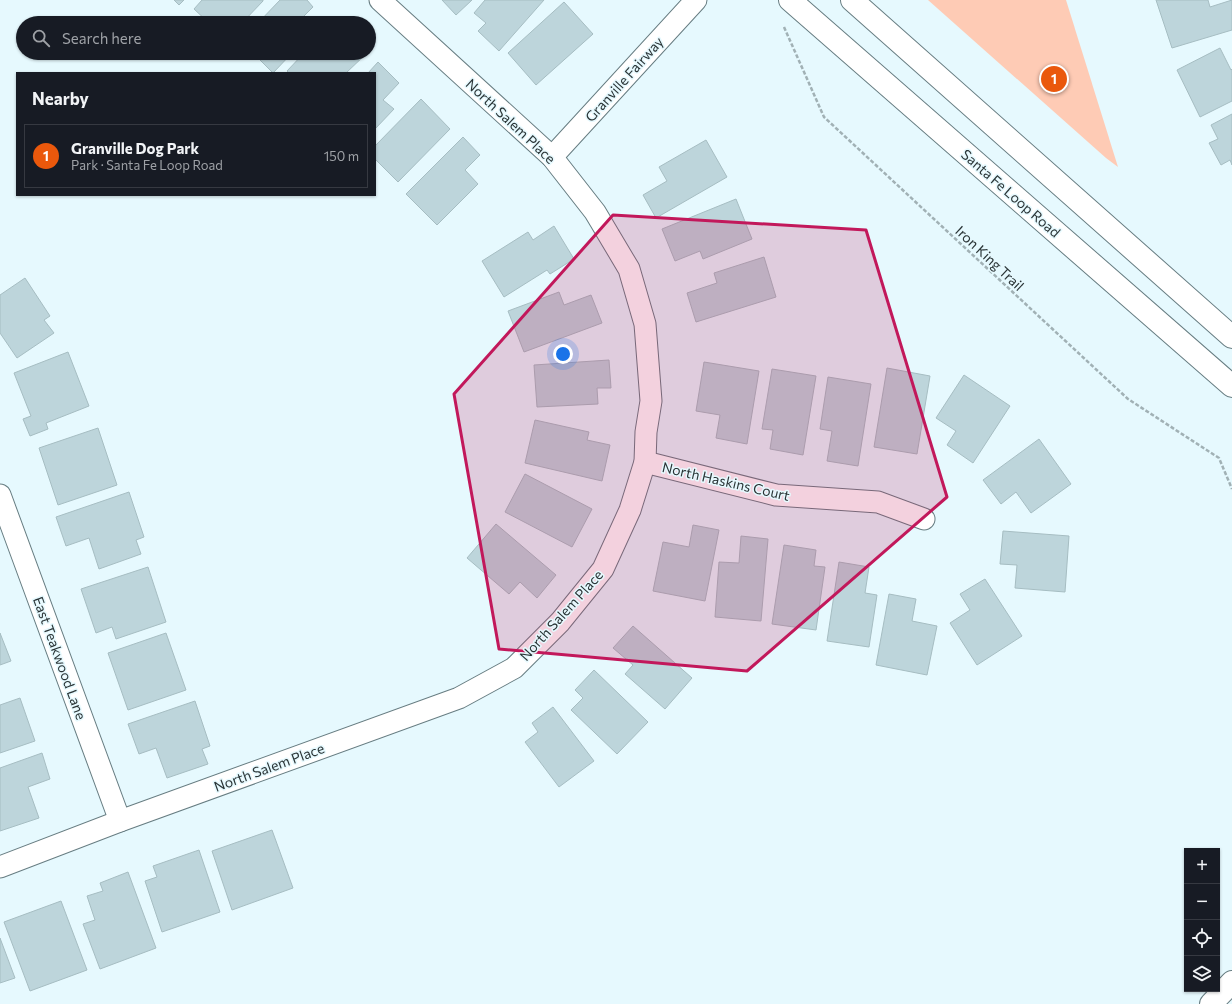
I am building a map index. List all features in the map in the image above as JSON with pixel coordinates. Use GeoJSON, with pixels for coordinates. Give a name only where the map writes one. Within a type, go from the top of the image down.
{"type":"FeatureCollection","features":[{"type":"Feature","properties":{"kind":"main road","name":"Santa Fe Loop Road"},"geometry":{"type":"LineString","coordinates":[[790,0],[1232,386]]}},
{"type":"Feature","properties":{"kind":"main road"},"geometry":{"type":"LineString","coordinates":[[852,0],[1232,337]]}},
{"type":"Feature","properties":{"kind":"main road"},"geometry":{"type":"LineString","coordinates":[[1211,1004],[1232,982]]}},
{"type":"Feature","properties":{"kind":"street","name":"North Salem Place"},"geometry":{"type":"LineString","coordinates":[[0,867],[120,820],[460,698],[514,668],[560,622],[603,569],[630,510],[645,462],[646,432],[651,401],[645,324],[629,269],[595,212],[552,157],[380,0]]}},
{"type":"Feature","properties":{"kind":"street","name":"Granville Fairway"},"geometry":{"type":"LineString","coordinates":[[552,157],[696,0]]}},
{"type":"Feature","properties":{"kind":"street","name":"North Haskins Court"},"geometry":{"type":"LineString","coordinates":[[645,462],[776,495],[878,502],[924,519]]}},
{"type":"Feature","properties":{"kind":"street","name":"East Teakwood Lane"},"geometry":{"type":"LineString","coordinates":[[0,495],[120,820]]}},
{"type":"Feature","properties":{"kind":"path","name":"Iron King Trail"},"geometry":{"type":"LineString","coordinates":[[784,27],[824,117],[1128,399],[1219,458],[1232,489]]}},
{"type":"Feature","properties":{"kind":"highlighted area"},"geometry":{"type":"Polygon","coordinates":[[[613,215],[866,230],[947,497],[747,671],[499,649],[454,394],[613,215]]]}},
{"type":"Feature","properties":{"kind":"shaded area"},"geometry":{"type":"Polygon","coordinates":[[[928,0],[1066,0],[1118,167],[1106,158],[928,0]]]}},
{"type":"Feature","properties":{"kind":"building"},"geometry":{"type":"Polygon","coordinates":[[[174,0],[184,0],[179,5],[174,0]]]}},
{"type":"Feature","properties":{"kind":"building"},"geometry":{"type":"Polygon","coordinates":[[[202,0],[263,0],[249,16],[202,16],[194,9],[202,0]]]}},
{"type":"Feature","properties":{"kind":"building"},"geometry":{"type":"Polygon","coordinates":[[[280,0],[307,0],[313,7],[304,16],[265,16],[280,0]]]}},
{"type":"Feature","properties":{"kind":"building"},"geometry":{"type":"Polygon","coordinates":[[[442,0],[472,0],[456,15],[442,0]]]}},
{"type":"Feature","properties":{"kind":"building"},"geometry":{"type":"Polygon","coordinates":[[[485,0],[544,0],[499,51],[478,31],[486,23],[474,13],[485,0]]]}},
{"type":"Feature","properties":{"kind":"building"},"geometry":{"type":"Polygon","coordinates":[[[1156,0],[1208,0],[1210,7],[1232,0],[1232,30],[1172,48],[1156,0]]]}},
{"type":"Feature","properties":{"kind":"building"},"geometry":{"type":"Polygon","coordinates":[[[564,2],[593,34],[536,85],[508,53],[564,2]]]}},
{"type":"Feature","properties":{"kind":"building"},"geometry":{"type":"Polygon","coordinates":[[[1220,48],[1231,70],[1232,69],[1232,101],[1200,117],[1177,70],[1220,48]]]}},
{"type":"Feature","properties":{"kind":"building"},"geometry":{"type":"Polygon","coordinates":[[[260,60],[285,60],[274,72],[272,72],[260,60]]]}},
{"type":"Feature","properties":{"kind":"building"},"geometry":{"type":"Polygon","coordinates":[[[297,60],[360,60],[347,72],[287,71],[297,60]]]}},
{"type":"Feature","properties":{"kind":"building"},"geometry":{"type":"Polygon","coordinates":[[[378,62],[399,83],[383,100],[394,109],[376,128],[376,72],[369,72],[378,62]]]}},
{"type":"Feature","properties":{"kind":"building"},"geometry":{"type":"Polygon","coordinates":[[[421,99],[450,129],[398,182],[376,160],[376,145],[421,99]]]}},
{"type":"Feature","properties":{"kind":"building"},"geometry":{"type":"Polygon","coordinates":[[[1232,114],[1232,165],[1230,160],[1221,165],[1209,143],[1218,139],[1211,125],[1232,114]]]}},
{"type":"Feature","properties":{"kind":"building"},"geometry":{"type":"Polygon","coordinates":[[[463,137],[480,155],[465,170],[478,184],[437,225],[406,194],[463,137]]]}},
{"type":"Feature","properties":{"kind":"building"},"geometry":{"type":"Polygon","coordinates":[[[706,140],[727,177],[656,218],[643,195],[667,181],[659,167],[706,140]]]}},
{"type":"Feature","properties":{"kind":"building"},"geometry":{"type":"Polygon","coordinates":[[[736,199],[752,239],[703,259],[700,251],[675,261],[662,229],[736,199]]]}},
{"type":"Feature","properties":{"kind":"building"},"geometry":{"type":"Polygon","coordinates":[[[554,226],[574,259],[550,274],[547,270],[504,297],[482,261],[528,232],[533,240],[554,226]]]}},
{"type":"Feature","properties":{"kind":"building"},"geometry":{"type":"Polygon","coordinates":[[[764,257],[776,297],[696,322],[687,293],[717,283],[714,273],[764,257]]]}},
{"type":"Feature","properties":{"kind":"building"},"geometry":{"type":"Polygon","coordinates":[[[25,278],[50,316],[44,320],[54,333],[17,358],[0,333],[0,295],[25,278]]]}},
{"type":"Feature","properties":{"kind":"building"},"geometry":{"type":"Polygon","coordinates":[[[559,292],[564,305],[591,295],[602,323],[524,352],[508,311],[559,292]]]}},
{"type":"Feature","properties":{"kind":"building"},"geometry":{"type":"Polygon","coordinates":[[[68,352],[89,406],[46,423],[48,429],[30,436],[23,419],[31,416],[14,373],[68,352]]]}},
{"type":"Feature","properties":{"kind":"building"},"geometry":{"type":"Polygon","coordinates":[[[609,360],[611,388],[597,388],[598,404],[537,407],[534,365],[609,360]]]}},
{"type":"Feature","properties":{"kind":"building"},"geometry":{"type":"Polygon","coordinates":[[[704,362],[759,371],[747,444],[716,438],[720,415],[696,411],[704,362]]]}},
{"type":"Feature","properties":{"kind":"building"},"geometry":{"type":"Polygon","coordinates":[[[887,368],[930,376],[917,454],[874,447],[887,368]]]}},
{"type":"Feature","properties":{"kind":"building"},"geometry":{"type":"Polygon","coordinates":[[[772,369],[816,376],[803,455],[770,449],[773,430],[762,429],[772,369]]]}},
{"type":"Feature","properties":{"kind":"building"},"geometry":{"type":"Polygon","coordinates":[[[964,375],[1010,406],[973,463],[947,445],[956,431],[936,418],[964,375]]]}},
{"type":"Feature","properties":{"kind":"building"},"geometry":{"type":"Polygon","coordinates":[[[828,377],[871,384],[858,466],[827,461],[832,431],[820,429],[828,377]]]}},
{"type":"Feature","properties":{"kind":"building"},"geometry":{"type":"Polygon","coordinates":[[[535,420],[589,432],[587,440],[610,445],[602,481],[525,463],[535,420]]]}},
{"type":"Feature","properties":{"kind":"building"},"geometry":{"type":"Polygon","coordinates":[[[98,428],[117,485],[58,505],[39,448],[98,428]]]}},
{"type":"Feature","properties":{"kind":"building"},"geometry":{"type":"Polygon","coordinates":[[[1039,439],[1071,484],[1031,513],[1016,492],[1001,504],[983,480],[1039,439]]]}},
{"type":"Feature","properties":{"kind":"building"},"geometry":{"type":"Polygon","coordinates":[[[525,474],[592,509],[572,547],[505,512],[525,474]]]}},
{"type":"Feature","properties":{"kind":"building"},"geometry":{"type":"Polygon","coordinates":[[[129,492],[144,537],[136,540],[141,554],[99,569],[89,538],[66,546],[56,517],[129,492]]]}},
{"type":"Feature","properties":{"kind":"building"},"geometry":{"type":"Polygon","coordinates":[[[496,524],[556,575],[537,598],[520,582],[509,594],[467,558],[496,524]]]}},
{"type":"Feature","properties":{"kind":"building"},"geometry":{"type":"Polygon","coordinates":[[[693,525],[719,530],[705,601],[653,591],[663,542],[689,547],[693,525]]]}},
{"type":"Feature","properties":{"kind":"building"},"geometry":{"type":"Polygon","coordinates":[[[1003,531],[1069,536],[1065,592],[1015,588],[1017,565],[1000,564],[1003,531]]]}},
{"type":"Feature","properties":{"kind":"building"},"geometry":{"type":"Polygon","coordinates":[[[741,536],[768,539],[761,621],[715,617],[719,562],[739,563],[741,536]]]}},
{"type":"Feature","properties":{"kind":"building"},"geometry":{"type":"Polygon","coordinates":[[[784,545],[816,550],[814,566],[825,567],[816,630],[772,624],[784,545]]]}},
{"type":"Feature","properties":{"kind":"building"},"geometry":{"type":"Polygon","coordinates":[[[839,562],[869,567],[865,593],[877,595],[869,647],[827,641],[839,562]]]}},
{"type":"Feature","properties":{"kind":"building"},"geometry":{"type":"Polygon","coordinates":[[[148,567],[166,622],[116,639],[112,627],[96,633],[81,589],[148,567]]]}},
{"type":"Feature","properties":{"kind":"building"},"geometry":{"type":"Polygon","coordinates":[[[985,579],[1022,636],[977,665],[950,623],[970,610],[960,594],[985,579]]]}},
{"type":"Feature","properties":{"kind":"building"},"geometry":{"type":"Polygon","coordinates":[[[889,594],[916,599],[912,621],[937,626],[927,675],[876,665],[889,594]]]}},
{"type":"Feature","properties":{"kind":"building"},"geometry":{"type":"Polygon","coordinates":[[[633,626],[692,678],[665,709],[625,674],[633,665],[613,648],[633,626]]]}},
{"type":"Feature","properties":{"kind":"building"},"geometry":{"type":"Polygon","coordinates":[[[0,633],[11,661],[0,665],[0,633]]]}},
{"type":"Feature","properties":{"kind":"building"},"geometry":{"type":"Polygon","coordinates":[[[166,633],[186,690],[128,710],[108,653],[166,633]]]}},
{"type":"Feature","properties":{"kind":"building"},"geometry":{"type":"Polygon","coordinates":[[[594,670],[648,722],[617,754],[571,710],[583,698],[575,690],[594,670]]]}},
{"type":"Feature","properties":{"kind":"building"},"geometry":{"type":"Polygon","coordinates":[[[20,698],[35,741],[0,753],[0,705],[20,698]]]}},
{"type":"Feature","properties":{"kind":"building"},"geometry":{"type":"Polygon","coordinates":[[[195,701],[210,746],[202,749],[208,764],[167,778],[156,748],[139,754],[128,724],[195,701]]]}},
{"type":"Feature","properties":{"kind":"building"},"geometry":{"type":"Polygon","coordinates":[[[553,707],[594,761],[559,787],[525,742],[538,732],[532,723],[553,707]]]}},
{"type":"Feature","properties":{"kind":"building"},"geometry":{"type":"Polygon","coordinates":[[[42,753],[50,779],[28,787],[39,818],[0,831],[0,768],[42,753]]]}},
{"type":"Feature","properties":{"kind":"building"},"geometry":{"type":"Polygon","coordinates":[[[272,830],[293,888],[232,910],[212,851],[272,830]]]}},
{"type":"Feature","properties":{"kind":"building"},"geometry":{"type":"Polygon","coordinates":[[[199,850],[220,912],[162,932],[145,881],[157,877],[153,866],[199,850]]]}},
{"type":"Feature","properties":{"kind":"building"},"geometry":{"type":"Polygon","coordinates":[[[128,872],[156,948],[100,969],[83,924],[95,920],[87,896],[103,891],[100,883],[128,872]]]}},
{"type":"Feature","properties":{"kind":"building"},"geometry":{"type":"Polygon","coordinates":[[[61,901],[87,970],[30,991],[4,922],[61,901]]]}},
{"type":"Feature","properties":{"kind":"building"},"geometry":{"type":"Polygon","coordinates":[[[0,938],[15,978],[0,983],[0,938]]]}},
{"type":"Feature","properties":{"kind":"place","name":"Granville Dog Park"},"geometry":{"type":"Point","coordinates":[1054,79]}}]}
